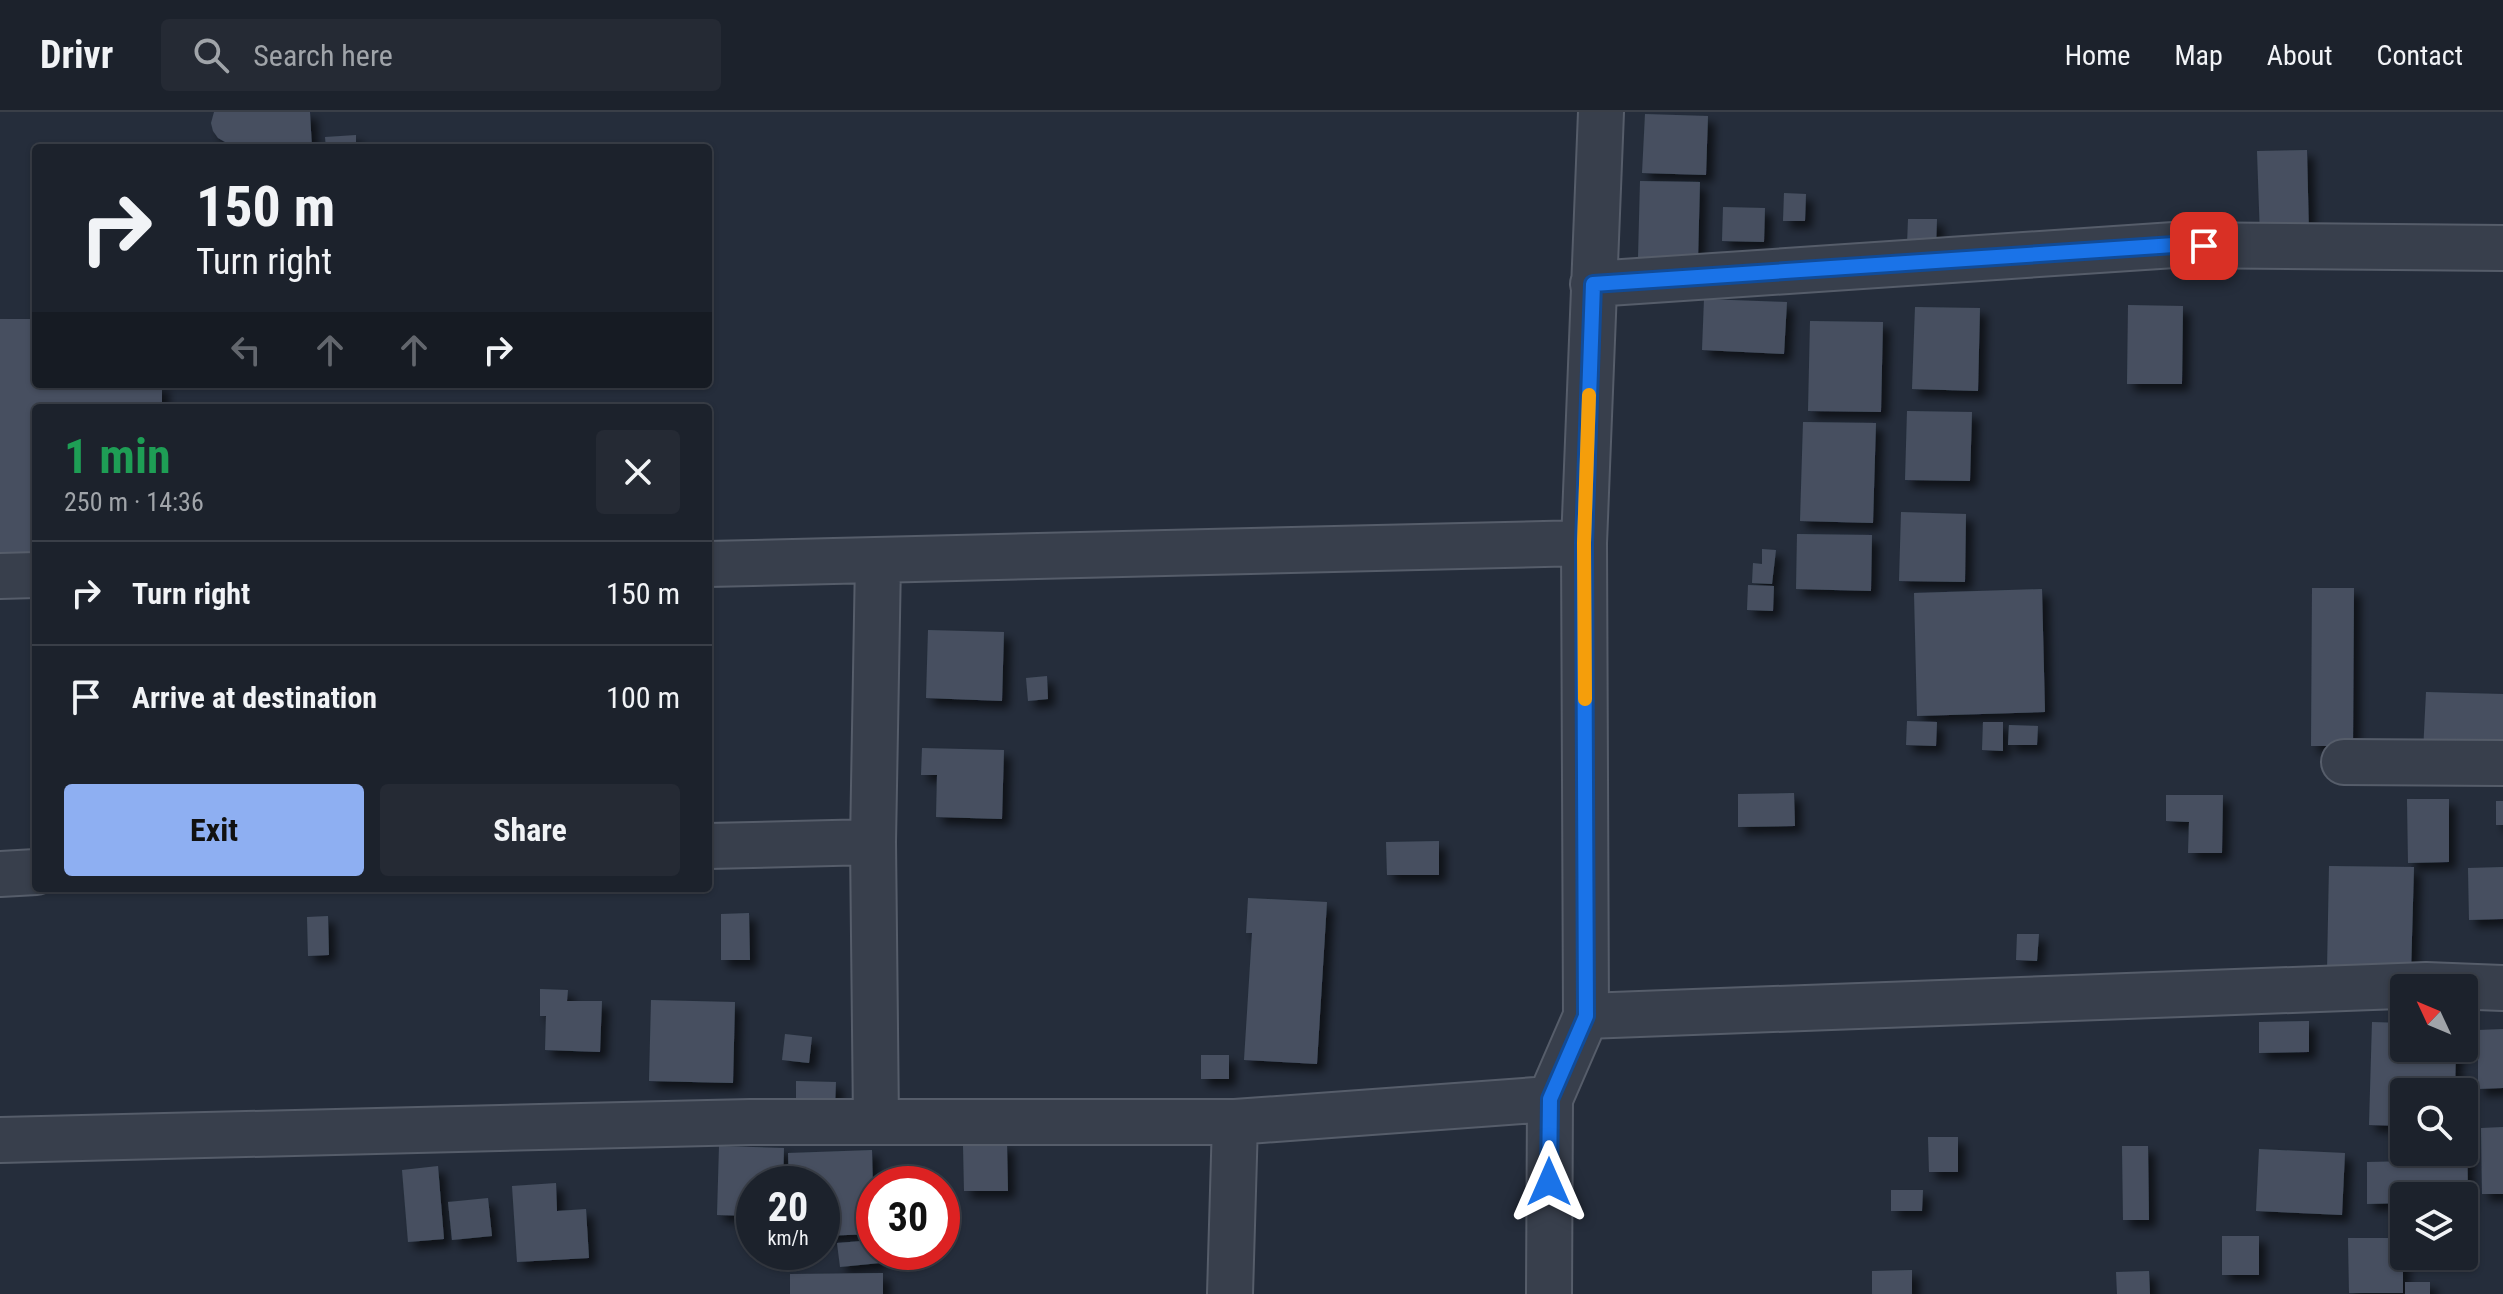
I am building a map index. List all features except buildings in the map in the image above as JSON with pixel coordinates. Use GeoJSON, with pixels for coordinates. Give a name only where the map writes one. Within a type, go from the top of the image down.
{"type":"FeatureCollection","features":[{"type":"Feature","properties":{"kind":"street"},"geometry":{"type":"LineString","coordinates":[[1549,1294],[1550,1099],[1586,1016],[1584,543],[1601,112]]}},
{"type":"Feature","properties":{"kind":"street"},"geometry":{"type":"LineString","coordinates":[[1593,284],[2174,245],[2503,248]]}},
{"type":"Feature","properties":{"kind":"street"},"geometry":{"type":"LineString","coordinates":[[712,564],[1584,543]]}},
{"type":"Feature","properties":{"kind":"street"},"geometry":{"type":"LineString","coordinates":[[876,1122],[873,842],[878,561]]}},
{"type":"Feature","properties":{"kind":"street"},"geometry":{"type":"LineString","coordinates":[[0,576],[32,575]]}},
{"type":"Feature","properties":{"kind":"street"},"geometry":{"type":"LineString","coordinates":[[2344,762],[2503,763]]}},
{"type":"Feature","properties":{"kind":"street"},"geometry":{"type":"LineString","coordinates":[[712,846],[873,842]]}},
{"type":"Feature","properties":{"kind":"street"},"geometry":{"type":"LineString","coordinates":[[0,874],[32,872]]}},
{"type":"Feature","properties":{"kind":"street"},"geometry":{"type":"LineString","coordinates":[[1586,1016],[2426,985],[2503,988]]}},
{"type":"Feature","properties":{"kind":"street"},"geometry":{"type":"LineString","coordinates":[[0,1140],[750,1122],[1235,1122],[1550,1099]]}},
{"type":"Feature","properties":{"kind":"street"},"geometry":{"type":"LineString","coordinates":[[1230,1294],[1235,1122]]}},
{"type":"Feature","properties":{"kind":"slow traffic"},"geometry":{"type":"LineString","coordinates":[[1585,699],[1584,543],[1589,395]]}},
{"type":"Feature","properties":{"kind":"route"},"geometry":{"type":"LineString","coordinates":[[1549,1182],[1550,1099],[1586,1016],[1584,543],[1593,284],[2174,245],[2204,246]]}}]}
